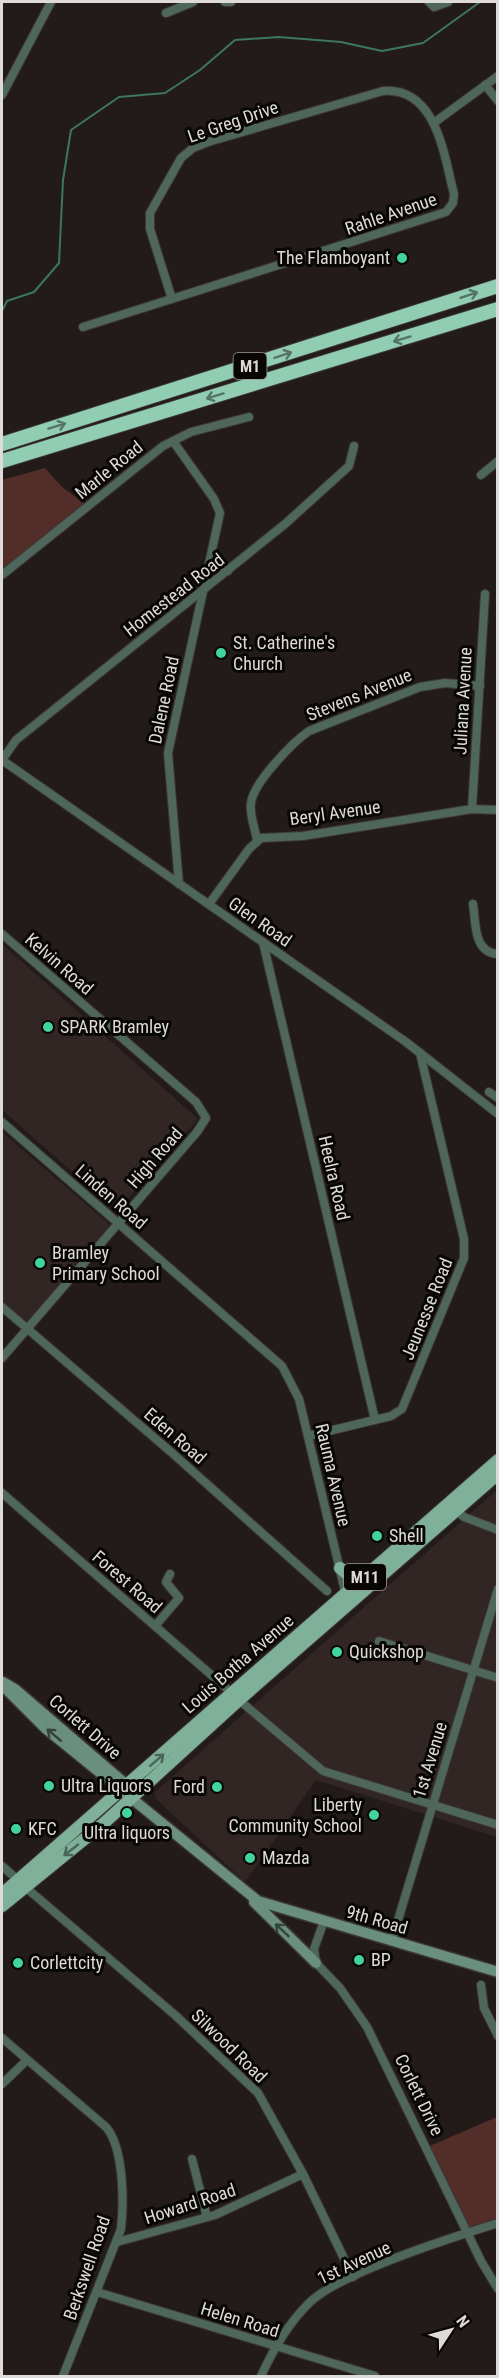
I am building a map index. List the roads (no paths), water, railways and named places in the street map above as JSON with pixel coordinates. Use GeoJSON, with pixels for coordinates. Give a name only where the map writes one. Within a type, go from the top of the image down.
{"type":"FeatureCollection","features":[{"type":"Feature","properties":{"kind":"highway","name":"M1"},"geometry":{"type":"LineString","coordinates":[[2,444],[498,286]]}},
{"type":"Feature","properties":{"kind":"highway","name":"M1"},"geometry":{"type":"LineString","coordinates":[[2,461],[498,309]]}},
{"type":"Feature","properties":{"kind":"main road","name":"Louis Botha Avenue"},"geometry":{"type":"LineString","coordinates":[[347,1599],[363,1579],[498,1460]]}},
{"type":"Feature","properties":{"kind":"main road","name":"Louis Botha Avenue"},"geometry":{"type":"LineString","coordinates":[[2,1894],[91,1835],[236,1696],[347,1599],[498,1474]]}},
{"type":"Feature","properties":{"kind":"main road"},"geometry":{"type":"LineString","coordinates":[[340,1568],[348,1575],[363,1579]]}},
{"type":"Feature","properties":{"kind":"main road","name":"Corlett Drive"},"geometry":{"type":"LineString","coordinates":[[2,1683],[45,1728],[131,1795],[250,1896]]}},
{"type":"Feature","properties":{"kind":"main road","name":"Louis Botha Avenue"},"geometry":{"type":"LineString","coordinates":[[2,1906],[21,1883]]}},
{"type":"Feature","properties":{"kind":"main road"},"geometry":{"type":"LineString","coordinates":[[250,1896],[275,1924],[316,1962]]}},
{"type":"Feature","properties":{"kind":"main road","name":"9th Road"},"geometry":{"type":"LineString","coordinates":[[250,1896],[267,1905],[498,1972]]}},
{"type":"Feature","properties":{"kind":"street"},"geometry":{"type":"LineString","coordinates":[[2,94],[51,2]]}},
{"type":"Feature","properties":{"kind":"street"},"geometry":{"type":"LineString","coordinates":[[166,13],[193,2]]}},
{"type":"Feature","properties":{"kind":"street"},"geometry":{"type":"LineString","coordinates":[[225,2],[231,2]]}},
{"type":"Feature","properties":{"kind":"street"},"geometry":{"type":"LineString","coordinates":[[429,2],[437,7],[448,2]]}},
{"type":"Feature","properties":{"kind":"street"},"geometry":{"type":"LineString","coordinates":[[435,122],[498,75]]}},
{"type":"Feature","properties":{"kind":"street"},"geometry":{"type":"LineString","coordinates":[[485,85],[498,101]]}},
{"type":"Feature","properties":{"kind":"street","name":"Le Greg Drive"},"geometry":{"type":"LineString","coordinates":[[172,299],[149,220],[153,205],[177,164],[188,152],[208,142],[383,91],[397,92],[408,98],[429,114],[435,122]]}},
{"type":"Feature","properties":{"kind":"street","name":"Rahle Avenue"},"geometry":{"type":"LineString","coordinates":[[83,327],[446,212],[453,203],[454,194],[435,122]]}},
{"type":"Feature","properties":{"kind":"street","name":"Marle Road"},"geometry":{"type":"LineString","coordinates":[[2,575],[173,441],[215,425],[249,417]]}},
{"type":"Feature","properties":{"kind":"street","name":"Dalene Road"},"geometry":{"type":"LineString","coordinates":[[173,441],[220,510],[168,753],[179,884]]}},
{"type":"Feature","properties":{"kind":"street","name":"Homestead Road"},"geometry":{"type":"LineString","coordinates":[[2,760],[16,740],[228,571],[344,472],[353,460],[354,446]]}},
{"type":"Feature","properties":{"kind":"street"},"geometry":{"type":"LineString","coordinates":[[481,475],[498,461]]}},
{"type":"Feature","properties":{"kind":"street"},"geometry":{"type":"LineString","coordinates":[[210,560],[228,571]]}},
{"type":"Feature","properties":{"kind":"street","name":"Juliana Avenue"},"geometry":{"type":"LineString","coordinates":[[472,809],[484,594]]}},
{"type":"Feature","properties":{"kind":"street","name":"Stevens Avenue"},"geometry":{"type":"LineString","coordinates":[[257,840],[250,806],[253,793],[304,734],[314,727],[420,687],[446,683],[480,686]]}},
{"type":"Feature","properties":{"kind":"street","name":"Glen Road"},"geometry":{"type":"LineString","coordinates":[[2,760],[419,1052],[498,1114]]}},
{"type":"Feature","properties":{"kind":"street","name":"Beryl Avenue"},"geometry":{"type":"LineString","coordinates":[[257,840],[269,836],[303,836],[472,809],[498,810]]}},
{"type":"Feature","properties":{"kind":"street"},"geometry":{"type":"LineString","coordinates":[[209,904],[257,840]]}},
{"type":"Feature","properties":{"kind":"street"},"geometry":{"type":"LineString","coordinates":[[473,904],[480,944],[487,952],[498,954]]}},
{"type":"Feature","properties":{"kind":"street","name":"Kelvin Road"},"geometry":{"type":"LineString","coordinates":[[2,934],[205,1112]]}},
{"type":"Feature","properties":{"kind":"street","name":"Heelra Road"},"geometry":{"type":"LineString","coordinates":[[263,942],[375,1420]]}},
{"type":"Feature","properties":{"kind":"street","name":"Jeunesse Road"},"geometry":{"type":"LineString","coordinates":[[308,1436],[396,1414],[404,1405],[465,1254],[419,1052]]}},
{"type":"Feature","properties":{"kind":"street"},"geometry":{"type":"LineString","coordinates":[[489,1092],[498,1098]]}},
{"type":"Feature","properties":{"kind":"street","name":"High Road"},"geometry":{"type":"LineString","coordinates":[[2,1358],[204,1124],[205,1112]]}},
{"type":"Feature","properties":{"kind":"street","name":"Linden Road"},"geometry":{"type":"LineString","coordinates":[[2,1122],[282,1366]]}},
{"type":"Feature","properties":{"kind":"street","name":"Eden Road"},"geometry":{"type":"LineString","coordinates":[[2,1307],[171,1452],[327,1591]]}},
{"type":"Feature","properties":{"kind":"street","name":"Rauma Avenue"},"geometry":{"type":"LineString","coordinates":[[282,1366],[299,1399],[347,1599]]}},
{"type":"Feature","properties":{"kind":"street","name":"Forest Road"},"geometry":{"type":"LineString","coordinates":[[2,1493],[323,1771],[431,1806]]}},
{"type":"Feature","properties":{"kind":"street"},"geometry":{"type":"LineString","coordinates":[[455,1510],[464,1517],[498,1530]]}},
{"type":"Feature","properties":{"kind":"street"},"geometry":{"type":"LineString","coordinates":[[155,1626],[179,1598],[166,1582],[170,1574]]}},
{"type":"Feature","properties":{"kind":"street","name":"1st Avenue"},"geometry":{"type":"LineString","coordinates":[[392,1940],[498,1589]]}},
{"type":"Feature","properties":{"kind":"street"},"geometry":{"type":"LineString","coordinates":[[379,1641],[498,1678]]}},
{"type":"Feature","properties":{"kind":"street"},"geometry":{"type":"LineString","coordinates":[[431,1806],[498,1825]]}},
{"type":"Feature","properties":{"kind":"street","name":"Silwood Road"},"geometry":{"type":"LineString","coordinates":[[2,1866],[175,2015],[252,2087],[268,2109],[303,2174],[353,2277]]}},
{"type":"Feature","properties":{"kind":"street"},"geometry":{"type":"LineString","coordinates":[[316,1962],[314,1949],[324,1922]]}},
{"type":"Feature","properties":{"kind":"street","name":"Corlett Drive"},"geometry":{"type":"LineString","coordinates":[[316,1962],[340,1988],[367,2028],[467,2233],[498,2289]]}},
{"type":"Feature","properties":{"kind":"street"},"geometry":{"type":"LineString","coordinates":[[482,1985],[484,2008],[498,2036]]}},
{"type":"Feature","properties":{"kind":"street","name":"Berkswell Road"},"geometry":{"type":"LineString","coordinates":[[2,2038],[101,2122],[113,2137],[123,2203],[117,2242],[63,2376]]}},
{"type":"Feature","properties":{"kind":"street"},"geometry":{"type":"LineString","coordinates":[[2,2084],[27,2060]]}},
{"type":"Feature","properties":{"kind":"street"},"geometry":{"type":"LineString","coordinates":[[192,2159],[207,2217]]}},
{"type":"Feature","properties":{"kind":"street","name":"Howard Road"},"geometry":{"type":"LineString","coordinates":[[117,2242],[237,2207],[303,2174]]}},
{"type":"Feature","properties":{"kind":"street","name":"1st Avenue"},"geometry":{"type":"LineString","coordinates":[[261,2376],[275,2346],[309,2302],[353,2277],[498,2223]]}},
{"type":"Feature","properties":{"kind":"street","name":"Helen Road"},"geometry":{"type":"LineString","coordinates":[[97,2292],[375,2376]]}},
{"type":"Feature","properties":{"kind":"waterway"},"geometry":{"type":"LineString","coordinates":[[2,311],[7,301],[34,292],[59,263],[63,180],[71,130],[119,97],[165,93],[200,70],[235,40],[279,37],[341,42],[382,51],[423,43],[480,2]]}},
{"type":"Feature","properties":{"kind":"place","name":"The Flamboyant"},"geometry":{"type":"Point","coordinates":[402,258]}},
{"type":"Feature","properties":{"kind":"place","name":"St. Catherine's Church"},"geometry":{"type":"Point","coordinates":[221,653]}},
{"type":"Feature","properties":{"kind":"place","name":"SPARK Bramley"},"geometry":{"type":"Point","coordinates":[48,1027]}},
{"type":"Feature","properties":{"kind":"place","name":"Bramley Primary School"},"geometry":{"type":"Point","coordinates":[40,1263]}},
{"type":"Feature","properties":{"kind":"place","name":"Shell"},"geometry":{"type":"Point","coordinates":[377,1536]}},
{"type":"Feature","properties":{"kind":"place","name":"Quickshop"},"geometry":{"type":"Point","coordinates":[337,1652]}},
{"type":"Feature","properties":{"kind":"place","name":"Ultra Liquors"},"geometry":{"type":"Point","coordinates":[49,1786]}},
{"type":"Feature","properties":{"kind":"place","name":"Ford"},"geometry":{"type":"Point","coordinates":[217,1787]}},
{"type":"Feature","properties":{"kind":"place","name":"Ultra liquors"},"geometry":{"type":"Point","coordinates":[127,1813]}},
{"type":"Feature","properties":{"kind":"place","name":"Liberty Community School"},"geometry":{"type":"Point","coordinates":[374,1815]}},
{"type":"Feature","properties":{"kind":"place","name":"KFC"},"geometry":{"type":"Point","coordinates":[16,1829]}},
{"type":"Feature","properties":{"kind":"place","name":"Mazda"},"geometry":{"type":"Point","coordinates":[250,1858]}},
{"type":"Feature","properties":{"kind":"place","name":"BP"},"geometry":{"type":"Point","coordinates":[359,1960]}},
{"type":"Feature","properties":{"kind":"place","name":"Corlettcity"},"geometry":{"type":"Point","coordinates":[18,1963]}}]}
